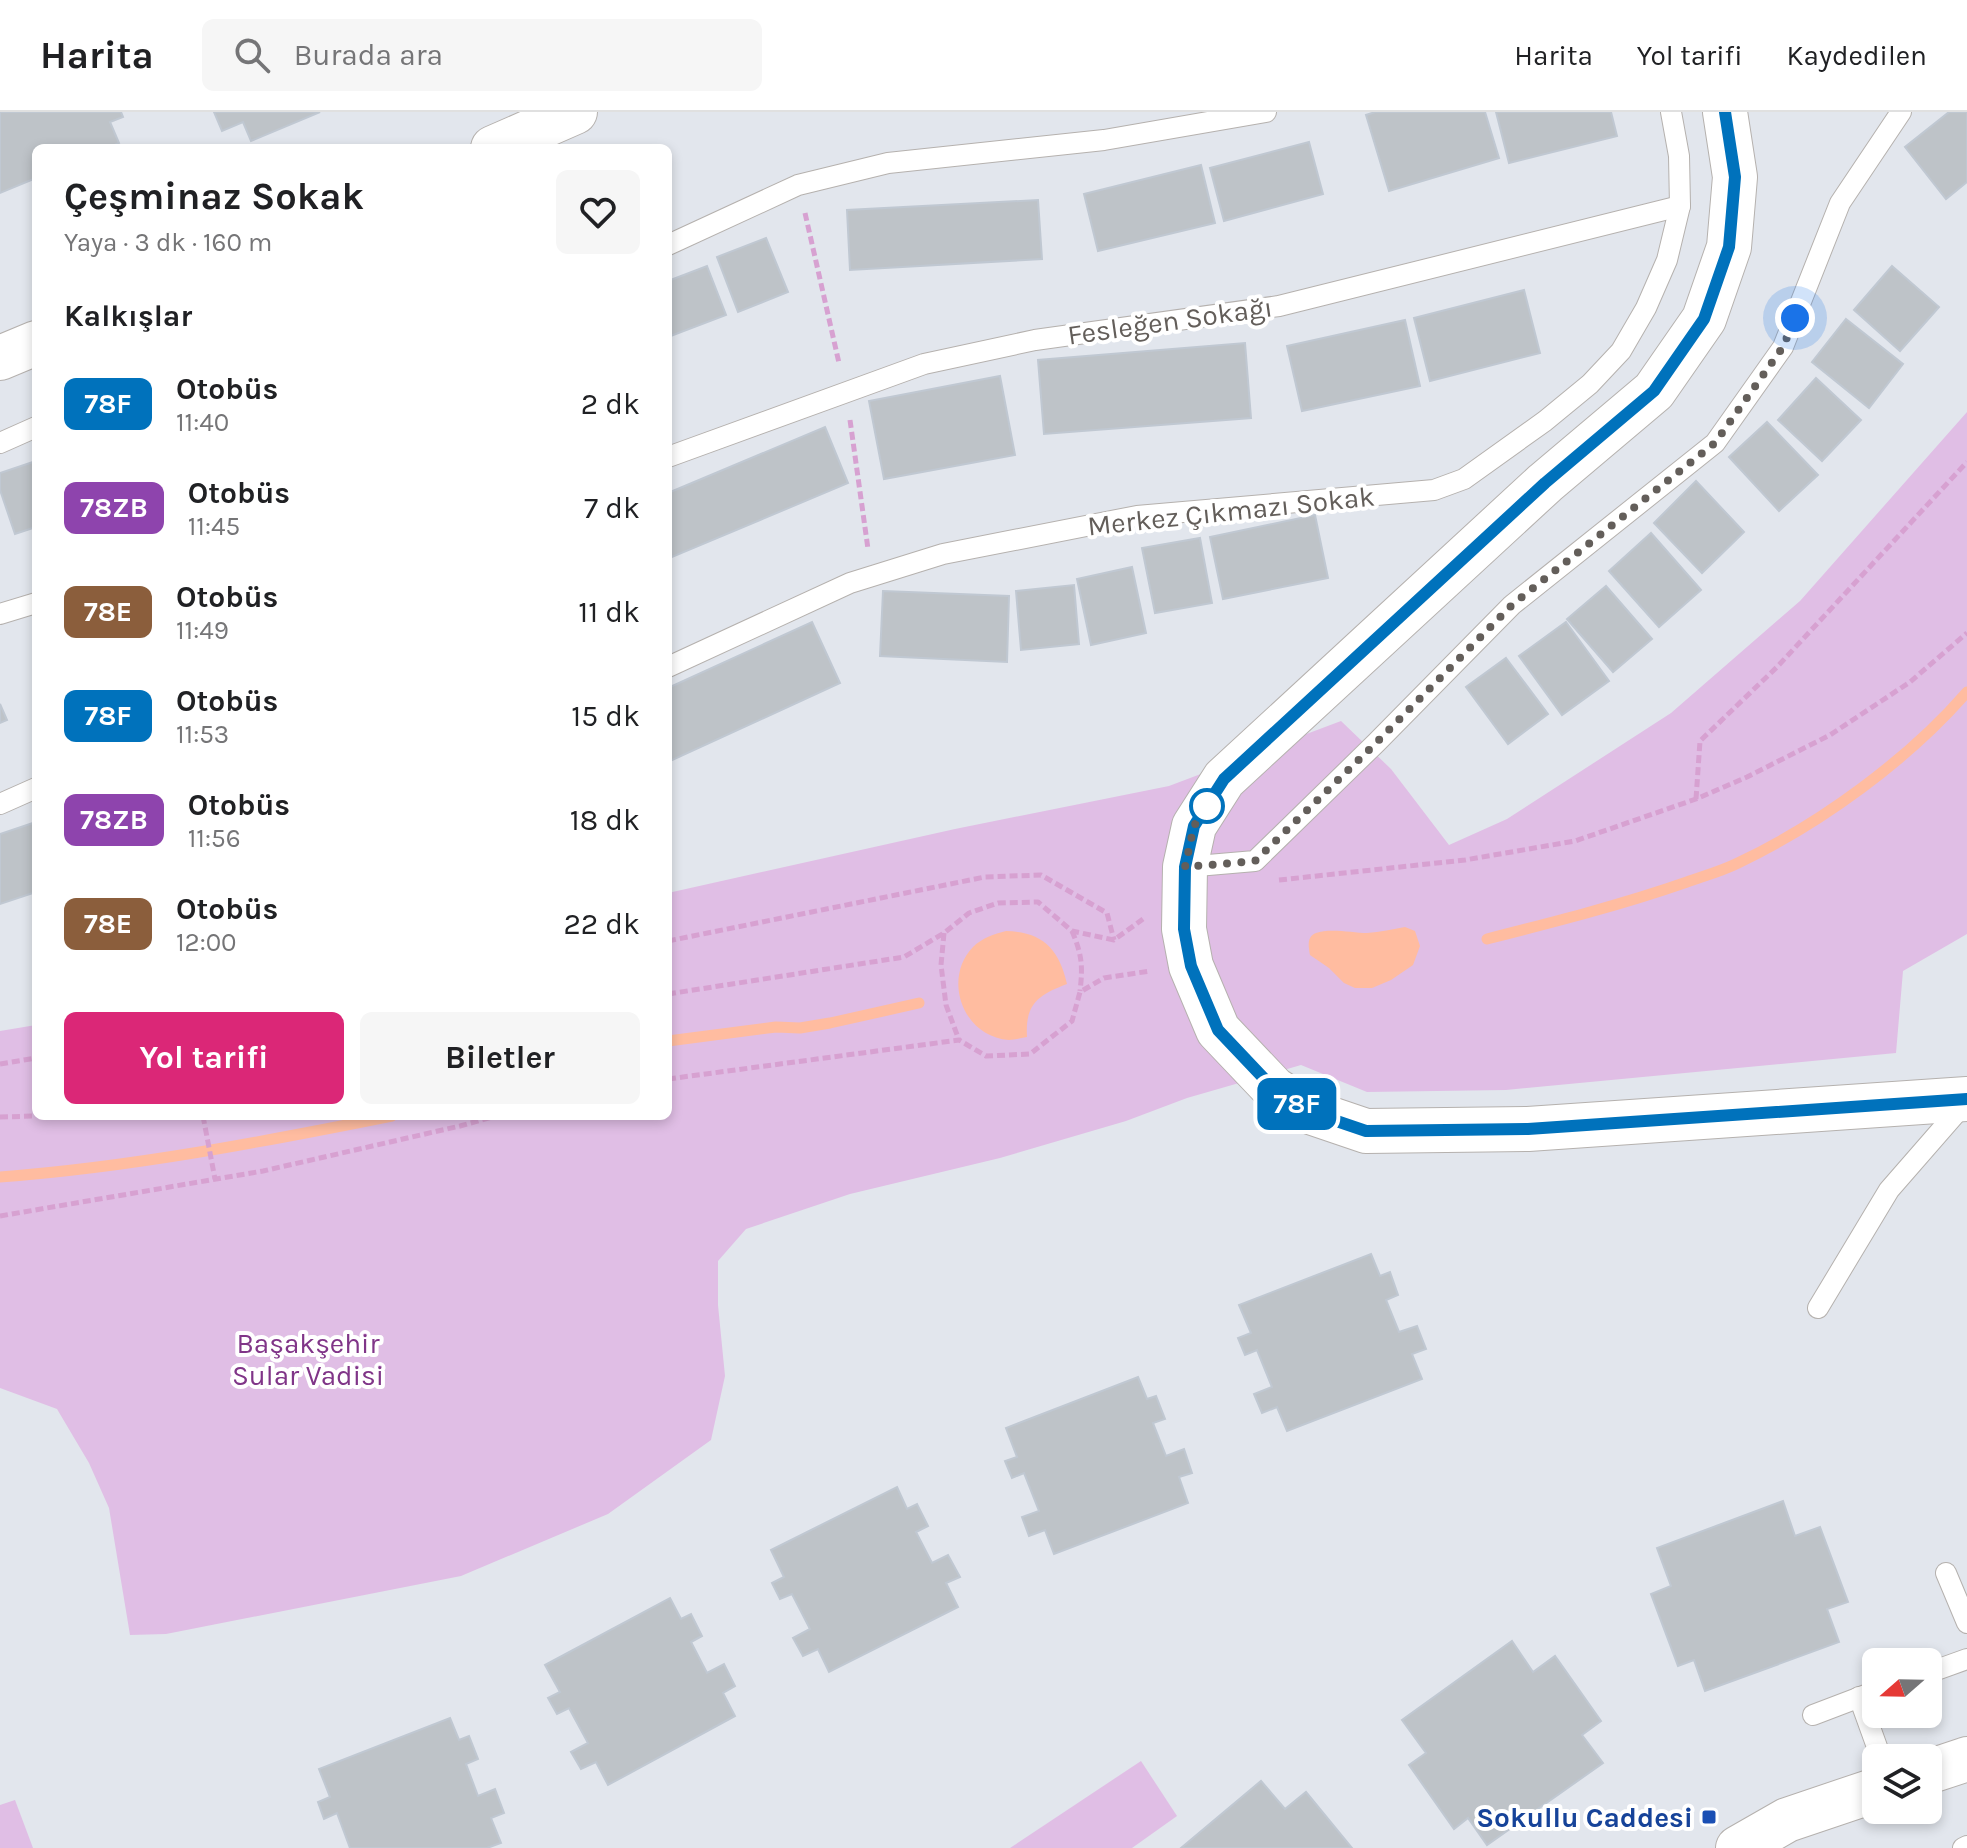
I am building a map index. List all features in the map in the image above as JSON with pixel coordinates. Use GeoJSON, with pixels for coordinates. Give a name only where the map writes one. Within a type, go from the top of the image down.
{"type":"FeatureCollection","features":[{"type":"Feature","properties":{"kind":"street"},"geometry":{"type":"LineString","coordinates":[[502,144],[575,112]]}},
{"type":"Feature","properties":{"kind":"street"},"geometry":{"type":"LineString","coordinates":[[1725,112],[1735,177],[1729,247],[1704,319],[1654,391],[1545,483],[1224,779],[1194,826],[1185,878],[1184,929],[1191,966],[1218,1030],[1274,1089],[1310,1112],[1366,1131],[1528,1129],[1967,1100]]}},
{"type":"Feature","properties":{"kind":"street"},"geometry":{"type":"LineString","coordinates":[[0,358],[32,345]]}},
{"type":"Feature","properties":{"kind":"street"},"geometry":{"type":"LineString","coordinates":[[1942,1767],[1967,1759]]}},
{"type":"Feature","properties":{"kind":"street"},"geometry":{"type":"LineString","coordinates":[[1738,1848],[1787,1820],[1862,1795]]}},
{"type":"Feature","properties":{"kind":"lane"},"geometry":{"type":"LineString","coordinates":[[672,243],[798,185],[888,163],[1104,140],[1266,112]]}},
{"type":"Feature","properties":{"kind":"lane","name":"Merkez Çıkmazı Sokak"},"geometry":{"type":"LineString","coordinates":[[672,665],[850,583],[943,554],[1137,516],[1434,490],[1464,479],[1545,421],[1590,384],[1621,351],[1646,308],[1667,260],[1680,206],[1679,156],[1671,112]]}},
{"type":"Feature","properties":{"kind":"lane"},"geometry":{"type":"LineString","coordinates":[[1185,878],[1255,861],[1512,605],[1715,443],[1783,347],[1840,203],[1901,112]]}},
{"type":"Feature","properties":{"kind":"lane","name":"Fesleğen Sokağı"},"geometry":{"type":"LineString","coordinates":[[672,456],[924,364],[1035,340],[1279,306],[1680,206]]}},
{"type":"Feature","properties":{"kind":"lane"},"geometry":{"type":"LineString","coordinates":[[0,443],[32,429]]}},
{"type":"Feature","properties":{"kind":"lane"},"geometry":{"type":"LineString","coordinates":[[0,614],[32,604]]}},
{"type":"Feature","properties":{"kind":"lane"},"geometry":{"type":"LineString","coordinates":[[0,804],[32,790]]}},
{"type":"Feature","properties":{"kind":"lane"},"geometry":{"type":"LineString","coordinates":[[1818,1308],[1889,1190],[1967,1100]]}},
{"type":"Feature","properties":{"kind":"lane"},"geometry":{"type":"LineString","coordinates":[[1946,1573],[1967,1623]]}},
{"type":"Feature","properties":{"kind":"lane"},"geometry":{"type":"LineString","coordinates":[[1942,1668],[1967,1659]]}},
{"type":"Feature","properties":{"kind":"lane"},"geometry":{"type":"LineString","coordinates":[[1813,1715],[1862,1696]]}},
{"type":"Feature","properties":{"kind":"path"},"geometry":{"type":"LineString","coordinates":[[798,185],[845,392],[872,575]]}},
{"type":"Feature","properties":{"kind":"path"},"geometry":{"type":"LineString","coordinates":[[1696,799],[1700,741],[1777,667],[1967,462]]}},
{"type":"Feature","properties":{"kind":"path"},"geometry":{"type":"LineString","coordinates":[[1279,880],[1465,860],[1575,841],[1696,799],[1830,735],[1910,682],[1967,633]]}},
{"type":"Feature","properties":{"kind":"path"},"geometry":{"type":"LineString","coordinates":[[672,940],[985,877],[1041,875],[1107,913],[1114,940]]}},
{"type":"Feature","properties":{"kind":"path"},"geometry":{"type":"LineString","coordinates":[[1114,940],[1185,878]]}},
{"type":"Feature","properties":{"kind":"path"},"geometry":{"type":"LineString","coordinates":[[672,993],[904,957],[944,933],[969,913],[998,903],[1038,902],[1072,931],[1081,952],[1083,968],[1072,1021],[1030,1054],[986,1056],[959,1040],[672,1078]]}},
{"type":"Feature","properties":{"kind":"path"},"geometry":{"type":"LineString","coordinates":[[1072,931],[1114,940]]}},
{"type":"Feature","properties":{"kind":"path"},"geometry":{"type":"LineString","coordinates":[[944,933],[941,965],[946,1005],[959,1040]]}},
{"type":"Feature","properties":{"kind":"path"},"geometry":{"type":"LineString","coordinates":[[1080,992],[1104,978],[1191,966]]}},
{"type":"Feature","properties":{"kind":"path"},"geometry":{"type":"LineString","coordinates":[[0,1064],[32,1059]]}},
{"type":"Feature","properties":{"kind":"path"},"geometry":{"type":"LineString","coordinates":[[0,1117],[32,1116]]}},
{"type":"Feature","properties":{"kind":"path"},"geometry":{"type":"LineString","coordinates":[[204,1120],[215,1179]]}},
{"type":"Feature","properties":{"kind":"path"},"geometry":{"type":"LineString","coordinates":[[0,1216],[308,1161],[482,1120]]}},
{"type":"Feature","properties":{"kind":"green space","name":"Başakşehir Sular Vadisi"},"geometry":{"type":"Polygon","coordinates":[[[1967,412],[1967,934],[1903,971],[1896,1053],[1506,1090],[1367,1092],[1301,1065],[1000,1158],[850,1194],[746,1229],[718,1261],[718,1305],[725,1376],[711,1440],[608,1514],[461,1576],[166,1634],[130,1635],[109,1508],[89,1463],[57,1409],[0,1388],[0,1031],[32,1026],[32,1120],[672,1120],[672,892],[955,829],[1169,786],[1341,721],[1391,769],[1449,845],[1507,819],[1671,713],[1800,601],[1967,412]]]}},
{"type":"Feature","properties":{"kind":"green space"},"geometry":{"type":"Polygon","coordinates":[[[1141,1761],[1177,1816],[1132,1848],[1010,1848],[1141,1761]]]}},
{"type":"Feature","properties":{"kind":"green space"},"geometry":{"type":"Polygon","coordinates":[[[15,1800],[33,1848],[0,1848],[0,1805],[15,1800]]]}},
{"type":"Feature","properties":{"kind":"shaded area"},"geometry":{"type":"Polygon","coordinates":[[[1405,927],[1415,931],[1420,946],[1413,965],[1372,988],[1355,988],[1344,983],[1310,955],[1309,940],[1316,933],[1367,933],[1405,927]]]}},
{"type":"Feature","properties":{"kind":"shaded area"},"geometry":{"type":"Polygon","coordinates":[[[1006,931],[1030,935],[1047,944],[1064,971],[1067,984],[1035,1002],[1028,1016],[1027,1037],[1009,1040],[980,1029],[969,1018],[959,990],[959,975],[973,947],[988,937],[1006,931]]]}},
{"type":"Feature","properties":{"kind":"building"},"geometry":{"type":"Polygon","coordinates":[[[0,112],[121,112],[123,117],[110,122],[119,143],[32,144],[32,180],[0,193],[0,112]]]}},
{"type":"Feature","properties":{"kind":"building"},"geometry":{"type":"Polygon","coordinates":[[[214,112],[320,112],[251,141],[243,122],[222,131],[214,112]]]}},
{"type":"Feature","properties":{"kind":"building"},"geometry":{"type":"Polygon","coordinates":[[[1375,112],[1485,112],[1499,158],[1389,191],[1366,115],[1375,112]]]}},
{"type":"Feature","properties":{"kind":"building"},"geometry":{"type":"Polygon","coordinates":[[[1496,112],[1611,112],[1617,136],[1509,163],[1496,112]]]}},
{"type":"Feature","properties":{"kind":"building"},"geometry":{"type":"Polygon","coordinates":[[[1949,112],[1967,112],[1967,182],[1946,199],[1905,147],[1949,112]]]}},
{"type":"Feature","properties":{"kind":"building"},"geometry":{"type":"Polygon","coordinates":[[[1309,142],[1323,194],[1224,221],[1210,168],[1309,142]]]}},
{"type":"Feature","properties":{"kind":"building"},"geometry":{"type":"Polygon","coordinates":[[[1201,165],[1215,223],[1098,251],[1084,194],[1201,165]]]}},
{"type":"Feature","properties":{"kind":"building"},"geometry":{"type":"Polygon","coordinates":[[[1038,200],[1042,259],[850,270],[847,210],[1038,200]]]}},
{"type":"Feature","properties":{"kind":"building"},"geometry":{"type":"Polygon","coordinates":[[[766,238],[788,292],[738,312],[717,257],[766,238]]]}},
{"type":"Feature","properties":{"kind":"building"},"geometry":{"type":"Polygon","coordinates":[[[707,266],[726,315],[672,335],[672,279],[707,266]]]}},
{"type":"Feature","properties":{"kind":"building"},"geometry":{"type":"Polygon","coordinates":[[[1892,266],[1939,307],[1900,351],[1854,310],[1892,266]]]}},
{"type":"Feature","properties":{"kind":"building"},"geometry":{"type":"Polygon","coordinates":[[[1524,290],[1540,353],[1430,381],[1414,318],[1524,290]]]}},
{"type":"Feature","properties":{"kind":"building"},"geometry":{"type":"Polygon","coordinates":[[[1846,319],[1903,364],[1869,408],[1812,362],[1846,319]]]}},
{"type":"Feature","properties":{"kind":"building"},"geometry":{"type":"Polygon","coordinates":[[[1405,320],[1420,386],[1302,411],[1287,346],[1405,320]]]}},
{"type":"Feature","properties":{"kind":"building"},"geometry":{"type":"Polygon","coordinates":[[[1245,343],[1251,418],[1044,434],[1038,360],[1245,343]]]}},
{"type":"Feature","properties":{"kind":"building"},"geometry":{"type":"Polygon","coordinates":[[[1000,376],[1015,455],[884,479],[869,401],[1000,376]]]}},
{"type":"Feature","properties":{"kind":"building"},"geometry":{"type":"Polygon","coordinates":[[[1816,378],[1861,420],[1822,461],[1778,420],[1816,378]]]}},
{"type":"Feature","properties":{"kind":"building"},"geometry":{"type":"Polygon","coordinates":[[[1767,422],[1818,475],[1779,511],[1729,457],[1767,422]]]}},
{"type":"Feature","properties":{"kind":"building"},"geometry":{"type":"Polygon","coordinates":[[[825,427],[848,483],[672,557],[672,491],[825,427]]]}},
{"type":"Feature","properties":{"kind":"building"},"geometry":{"type":"Polygon","coordinates":[[[32,462],[32,528],[15,534],[0,490],[0,473],[32,462]]]}},
{"type":"Feature","properties":{"kind":"building"},"geometry":{"type":"Polygon","coordinates":[[[1696,481],[1744,532],[1702,573],[1654,523],[1696,481]]]}},
{"type":"Feature","properties":{"kind":"building"},"geometry":{"type":"Polygon","coordinates":[[[1315,515],[1328,578],[1223,599],[1210,537],[1315,515]]]}},
{"type":"Feature","properties":{"kind":"building"},"geometry":{"type":"Polygon","coordinates":[[[1651,533],[1701,590],[1659,627],[1609,571],[1651,533]]]}},
{"type":"Feature","properties":{"kind":"building"},"geometry":{"type":"Polygon","coordinates":[[[1200,538],[1212,603],[1155,613],[1142,548],[1200,538]]]}},
{"type":"Feature","properties":{"kind":"building"},"geometry":{"type":"Polygon","coordinates":[[[1132,567],[1146,633],[1091,645],[1077,579],[1132,567]]]}},
{"type":"Feature","properties":{"kind":"building"},"geometry":{"type":"Polygon","coordinates":[[[1074,585],[1079,644],[1021,650],[1016,591],[1074,585]]]}},
{"type":"Feature","properties":{"kind":"building"},"geometry":{"type":"Polygon","coordinates":[[[1606,586],[1652,639],[1613,672],[1567,619],[1606,586]]]}},
{"type":"Feature","properties":{"kind":"building"},"geometry":{"type":"Polygon","coordinates":[[[883,591],[1009,596],[1007,662],[880,656],[883,591]]]}},
{"type":"Feature","properties":{"kind":"building"},"geometry":{"type":"Polygon","coordinates":[[[812,622],[840,683],[672,760],[672,686],[812,622]]]}},
{"type":"Feature","properties":{"kind":"building"},"geometry":{"type":"Polygon","coordinates":[[[1566,622],[1609,681],[1562,715],[1519,656],[1566,622]]]}},
{"type":"Feature","properties":{"kind":"building"},"geometry":{"type":"Polygon","coordinates":[[[1506,658],[1548,714],[1508,744],[1466,687],[1506,658]]]}},
{"type":"Feature","properties":{"kind":"building"},"geometry":{"type":"Polygon","coordinates":[[[0,704],[7,720],[0,723],[0,704]]]}},
{"type":"Feature","properties":{"kind":"building"},"geometry":{"type":"Polygon","coordinates":[[[32,823],[32,893],[0,904],[0,834],[32,823]]]}},
{"type":"Feature","properties":{"kind":"building"},"geometry":{"type":"Polygon","coordinates":[[[1371,1254],[1380,1276],[1390,1272],[1398,1295],[1386,1300],[1399,1332],[1417,1326],[1426,1349],[1412,1354],[1422,1379],[1287,1431],[1277,1407],[1262,1413],[1254,1394],[1272,1387],[1257,1350],[1245,1355],[1238,1338],[1251,1333],[1239,1305],[1371,1254]]]}},
{"type":"Feature","properties":{"kind":"building"},"geometry":{"type":"Polygon","coordinates":[[[1138,1377],[1147,1399],[1156,1396],[1165,1419],[1153,1423],[1166,1456],[1184,1449],[1192,1473],[1179,1477],[1188,1503],[1054,1554],[1045,1530],[1029,1536],[1022,1517],[1039,1511],[1024,1473],[1012,1478],[1005,1461],[1017,1457],[1006,1428],[1138,1377]]]}},
{"type":"Feature","properties":{"kind":"building"},"geometry":{"type":"Polygon","coordinates":[[[897,1487],[907,1509],[917,1504],[928,1526],[916,1532],[932,1563],[948,1555],[960,1577],[946,1583],[958,1607],[829,1672],[818,1649],[803,1656],[793,1638],[810,1629],[792,1594],[780,1599],[772,1583],[784,1577],[771,1550],[897,1487]]]}},
{"type":"Feature","properties":{"kind":"building"},"geometry":{"type":"Polygon","coordinates":[[[1783,1501],[1795,1536],[1820,1527],[1848,1602],[1827,1609],[1839,1642],[1705,1691],[1694,1660],[1678,1666],[1651,1594],[1671,1586],[1657,1548],[1783,1501]]]}},
{"type":"Feature","properties":{"kind":"building"},"geometry":{"type":"Polygon","coordinates":[[[670,1598],[681,1619],[691,1614],[702,1636],[691,1642],[707,1673],[724,1664],[735,1686],[723,1693],[735,1716],[608,1785],[596,1762],[581,1769],[571,1752],[588,1743],[569,1708],[557,1714],[548,1698],[560,1692],[545,1665],[670,1598]]]}},
{"type":"Feature","properties":{"kind":"building"},"geometry":{"type":"Polygon","coordinates":[[[1512,1641],[1533,1672],[1555,1656],[1601,1721],[1582,1735],[1603,1763],[1487,1845],[1468,1818],[1454,1829],[1409,1765],[1426,1753],[1402,1720],[1512,1641]]]}},
{"type":"Feature","properties":{"kind":"building"},"geometry":{"type":"Polygon","coordinates":[[[450,1718],[459,1740],[469,1736],[478,1759],[466,1764],[478,1796],[495,1789],[504,1813],[491,1818],[501,1843],[487,1848],[350,1848],[337,1813],[324,1819],[318,1802],[330,1797],[319,1769],[450,1718]]]}},
{"type":"Feature","properties":{"kind":"building"},"geometry":{"type":"Polygon","coordinates":[[[1261,1781],[1285,1809],[1306,1792],[1352,1848],[1181,1848],[1261,1781]]]}},
{"type":"Feature","properties":{"kind":"waterway"},"geometry":{"type":"LineString","coordinates":[[1487,939],[1662,890],[1726,868],[1769,847],[1831,810],[1890,766],[1967,692]]}},
{"type":"Feature","properties":{"kind":"waterway"},"geometry":{"type":"LineString","coordinates":[[672,1040],[776,1027],[800,1028],[919,1003]]}},
{"type":"Feature","properties":{"kind":"waterway"},"geometry":{"type":"LineString","coordinates":[[0,1177],[148,1160],[371,1120]]}},
{"type":"Feature","properties":{"kind":"bus line","name":"78F"},"geometry":{"type":"LineString","coordinates":[[1725,112],[1735,177],[1729,247],[1704,319],[1654,391],[1545,483],[1224,779],[1194,826],[1185,867],[1184,929],[1191,966],[1218,1030],[1274,1089],[1310,1112],[1366,1131],[1528,1129],[1967,1099]]}},
{"type":"Feature","properties":{"kind":"place","name":"Sokullu Caddesi"},"geometry":{"type":"Point","coordinates":[1709,1817]}},
{"type":"Feature","properties":{"kind":"route"},"geometry":{"type":"LineString","coordinates":[[1207,806],[1209,803],[1194,826],[1185,867],[1255,861],[1512,605],[1715,443],[1783,347],[1795,318]]}}]}
